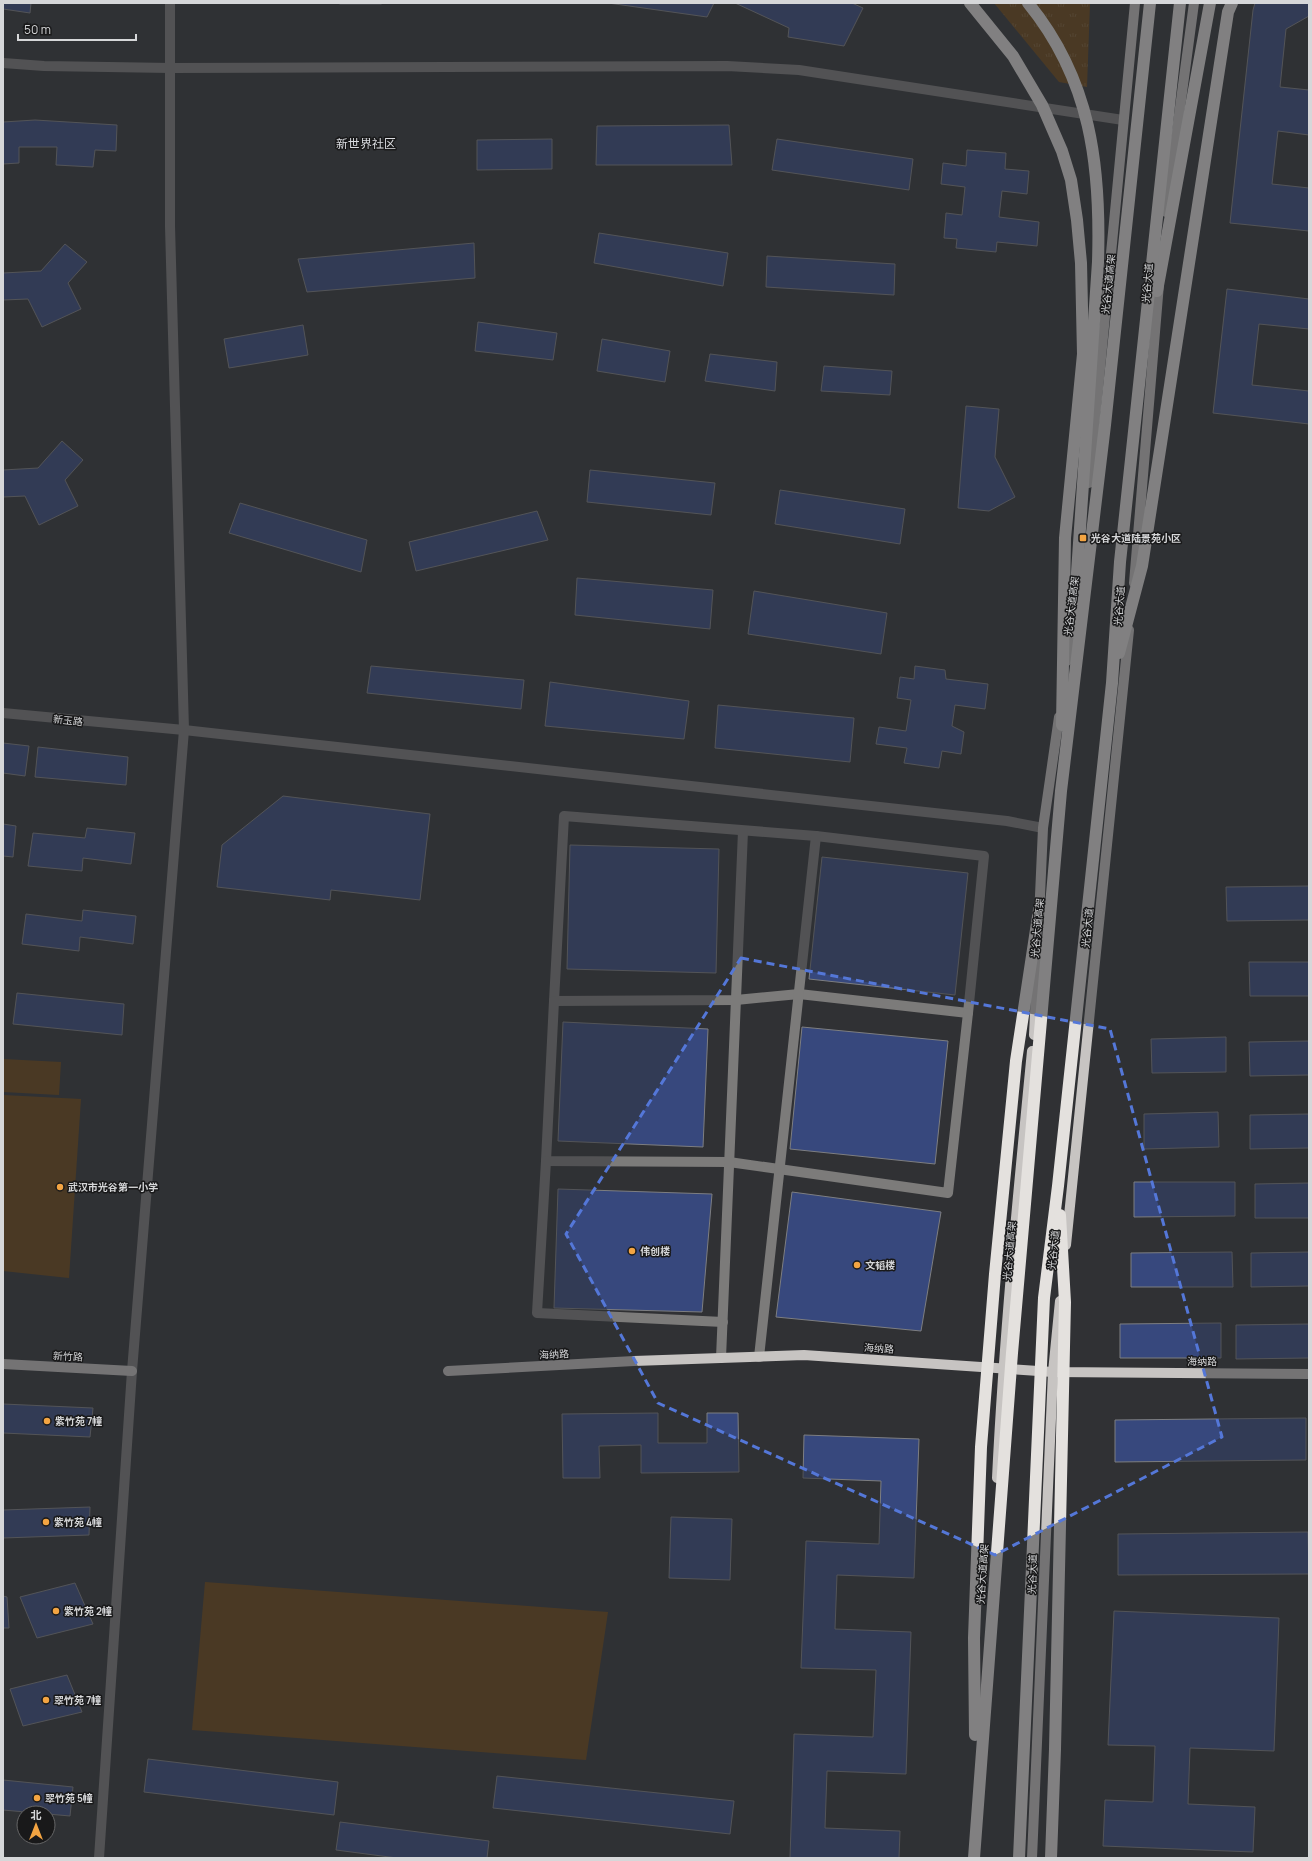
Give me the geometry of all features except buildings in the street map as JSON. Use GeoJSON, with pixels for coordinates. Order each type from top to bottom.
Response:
{"type":"FeatureCollection","features":[{"type":"Feature","properties":{"kind":"highway"},"geometry":{"type":"LineString","coordinates":[[970,3],[1013,56],[1042,105],[1062,151],[1071,180],[1077,220],[1081,263],[1083,354],[1065,538],[1062,791]]}},
{"type":"Feature","properties":{"kind":"highway"},"geometry":{"type":"LineString","coordinates":[[1028,3],[1053,37],[1066,61],[1082,101],[1090,135],[1097,185],[1099,215],[1093,351],[1062,791]]}},
{"type":"Feature","properties":{"kind":"highway","name":"光谷大道高架"},"geometry":{"type":"LineString","coordinates":[[974,1858],[975,1826],[1012,1353],[1062,791],[1106,417],[1150,3]]}},
{"type":"Feature","properties":{"kind":"highway"},"geometry":{"type":"LineString","coordinates":[[1019,1858],[1044,1298],[1058,1186],[1112,683],[1120,562],[1180,3]]}},
{"type":"Feature","properties":{"kind":"highway"},"geometry":{"type":"LineString","coordinates":[[1140,378],[1210,3]]}},
{"type":"Feature","properties":{"kind":"highway"},"geometry":{"type":"LineString","coordinates":[[1112,683],[1142,566],[1228,12],[1232,3]]}},
{"type":"Feature","properties":{"kind":"highway"},"geometry":{"type":"LineString","coordinates":[[975,1826],[974,1638],[981,1447],[995,1274],[1016,1060],[1040,910]]}},
{"type":"Feature","properties":{"kind":"highway"},"geometry":{"type":"LineString","coordinates":[[1051,1858],[1055,1748],[1065,1302],[1058,1186]]}},
{"type":"Feature","properties":{"kind":"main road"},"geometry":{"type":"LineString","coordinates":[[980,1858],[1002,1369],[1034,1034],[1043,828],[1073,625],[1083,538],[1135,3]]}},
{"type":"Feature","properties":{"kind":"main road","name":"光谷大道"},"geometry":{"type":"LineString","coordinates":[[1032,1858],[1053,1372],[1125,675],[1164,230],[1194,3]]}},
{"type":"Feature","properties":{"kind":"main road","name":"海纳路"},"geometry":{"type":"LineString","coordinates":[[448,1371],[804,1355],[1053,1372],[1309,1374]]}},
{"type":"Feature","properties":{"kind":"main road","name":"新竹路"},"geometry":{"type":"LineString","coordinates":[[3,1364],[132,1371]]}},
{"type":"Feature","properties":{"kind":"street"},"geometry":{"type":"LineString","coordinates":[[99,1858],[132,1371],[184,730],[170,226],[170,3]]}},
{"type":"Feature","properties":{"kind":"street"},"geometry":{"type":"LineString","coordinates":[[3,63],[44,66],[171,68],[727,66],[799,70],[1123,120]]}},
{"type":"Feature","properties":{"kind":"street","name":"新玉路"},"geometry":{"type":"LineString","coordinates":[[3,713],[184,730],[1008,821],[1043,828]]}},
{"type":"Feature","properties":{"kind":"street"},"geometry":{"type":"LineString","coordinates":[[546,1161],[729,1162],[780,1168],[948,1193],[984,856],[816,836],[564,816],[537,1313],[723,1322]]}},
{"type":"Feature","properties":{"kind":"street"},"geometry":{"type":"LineString","coordinates":[[721,1358],[743,831]]}},
{"type":"Feature","properties":{"kind":"street"},"geometry":{"type":"LineString","coordinates":[[759,1357],[816,836]]}},
{"type":"Feature","properties":{"kind":"street"},"geometry":{"type":"LineString","coordinates":[[554,1001],[736,1000],[798,994],[968,1013]]}},
{"type":"Feature","properties":{"kind":"highlighted area"},"geometry":{"type":"Polygon","coordinates":[[[741,958],[1110,1029],[1222,1437],[995,1555],[658,1403],[566,1234],[741,958]]]}},
{"type":"Feature","properties":{"kind":"green space"},"geometry":{"type":"Polygon","coordinates":[[[994,3],[1090,3],[1087,87],[1059,82],[994,3]]]}},
{"type":"Feature","properties":{"kind":"green space"},"geometry":{"type":"Polygon","coordinates":[[[3,1059],[61,1062],[59,1095],[3,1092],[3,1059]]]}},
{"type":"Feature","properties":{"kind":"green space"},"geometry":{"type":"Polygon","coordinates":[[[3,1095],[81,1099],[69,1278],[3,1271],[3,1095]]]}},
{"type":"Feature","properties":{"kind":"green space"},"geometry":{"type":"Polygon","coordinates":[[[205,1582],[608,1612],[586,1760],[192,1730],[205,1582]]]}},
{"type":"Feature","properties":{"kind":"place","name":"光谷大道陆景苑小区"},"geometry":{"type":"Point","coordinates":[1083,538]}},
{"type":"Feature","properties":{"kind":"place","name":"武汉市光谷第一小学"},"geometry":{"type":"Point","coordinates":[60,1187]}},
{"type":"Feature","properties":{"kind":"place","name":"伟创楼"},"geometry":{"type":"Point","coordinates":[632,1251]}},
{"type":"Feature","properties":{"kind":"place","name":"文韬楼"},"geometry":{"type":"Point","coordinates":[857,1265]}},
{"type":"Feature","properties":{"kind":"place","name":"紫竹苑 7幢"},"geometry":{"type":"Point","coordinates":[47,1421]}},
{"type":"Feature","properties":{"kind":"place","name":"紫竹苑 4幢"},"geometry":{"type":"Point","coordinates":[46,1522]}},
{"type":"Feature","properties":{"kind":"place","name":"紫竹苑 2幢"},"geometry":{"type":"Point","coordinates":[56,1611]}},
{"type":"Feature","properties":{"kind":"place","name":"翠竹苑 7幢"},"geometry":{"type":"Point","coordinates":[46,1700]}},
{"type":"Feature","properties":{"kind":"place","name":"翠竹苑 5幢"},"geometry":{"type":"Point","coordinates":[37,1798]}},
{"type":"Feature","properties":{"kind":"district","name":"新世界社区"},"geometry":{"type":"Point","coordinates":[366,144]}}]}
